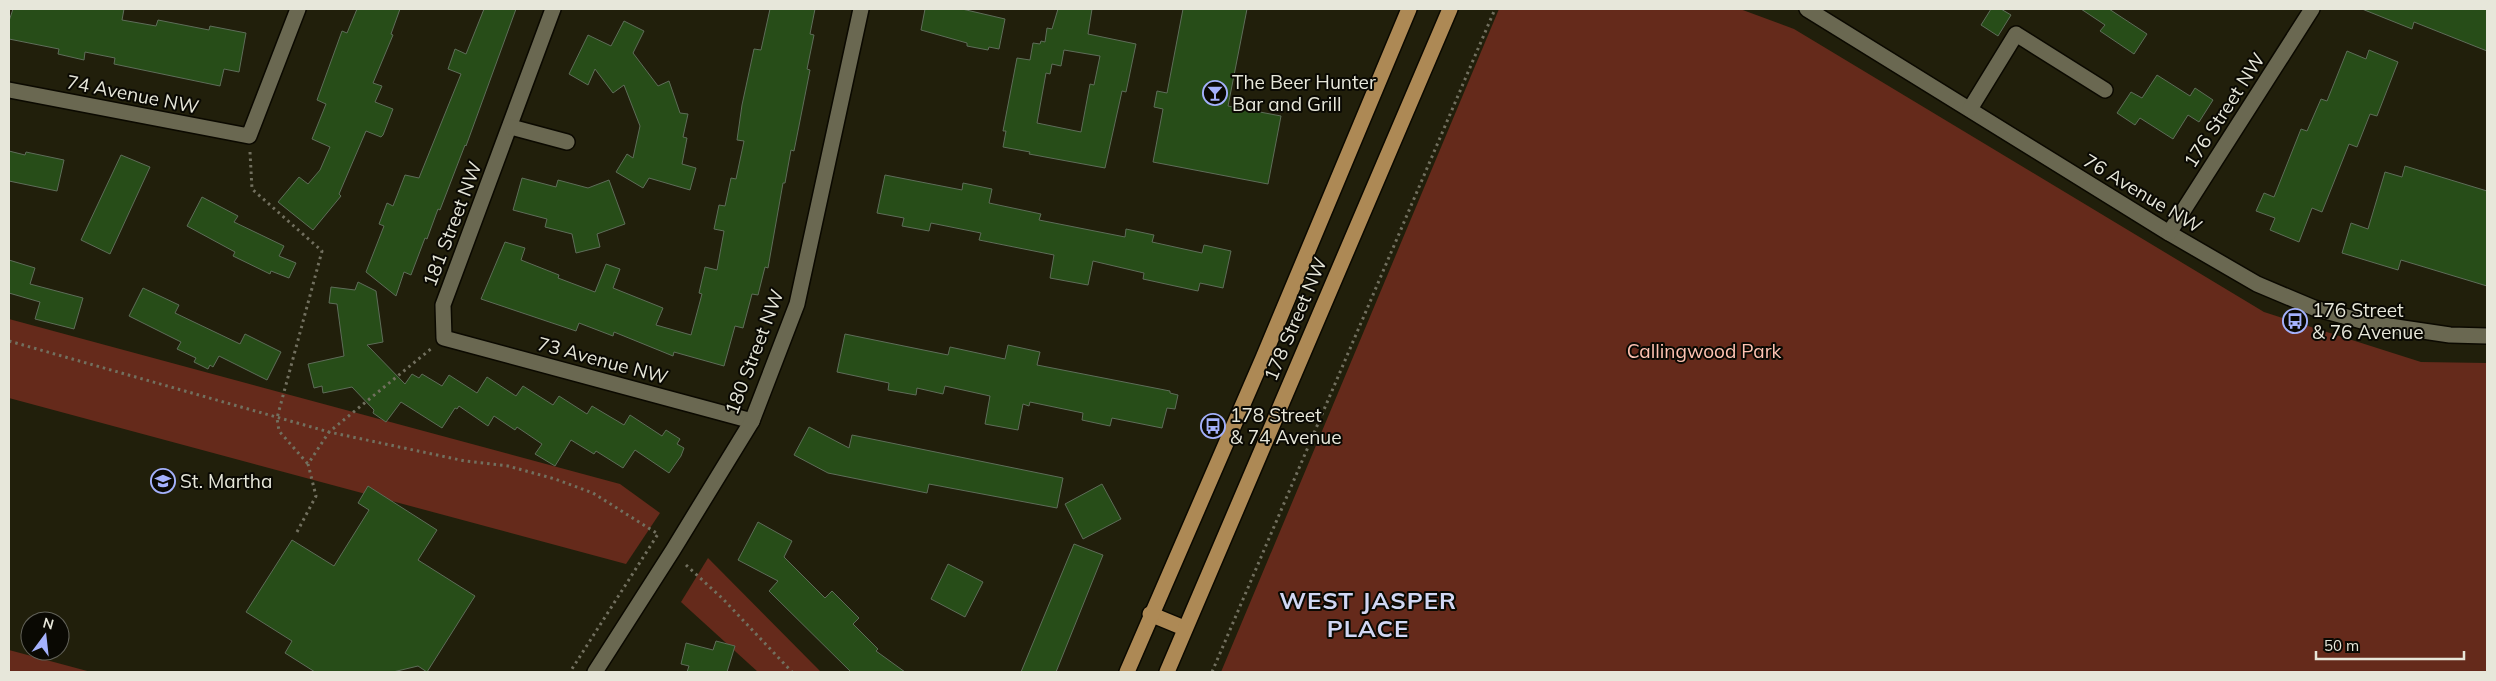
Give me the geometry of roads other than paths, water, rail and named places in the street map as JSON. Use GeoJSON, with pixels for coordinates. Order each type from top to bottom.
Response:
{"type":"FeatureCollection","features":[{"type":"Feature","properties":{"kind":"main road","name":"178 Street NW"},"geometry":{"type":"LineString","coordinates":[[1127,672],[1150,614],[1262,358],[1409,9]]}},
{"type":"Feature","properties":{"kind":"main road","name":"178 Street NW"},"geometry":{"type":"LineString","coordinates":[[1167,672],[1184,628],[1450,9]]}},
{"type":"Feature","properties":{"kind":"main road"},"geometry":{"type":"LineString","coordinates":[[1150,614],[1184,628]]}},
{"type":"Feature","properties":{"kind":"street","name":"74 Avenue NW"},"geometry":{"type":"LineString","coordinates":[[9,90],[249,136],[298,9]]}},
{"type":"Feature","properties":{"kind":"street","name":"181 Street NW"},"geometry":{"type":"LineString","coordinates":[[444,338],[443,305],[511,127],[553,9]]}},
{"type":"Feature","properties":{"kind":"street","name":"180 Street NW"},"geometry":{"type":"LineString","coordinates":[[595,672],[678,542],[752,420],[796,304],[861,9]]}},
{"type":"Feature","properties":{"kind":"street","name":"76 Avenue NW"},"geometry":{"type":"LineString","coordinates":[[1809,9],[2169,233],[2257,284],[2314,308],[2369,323],[2411,330],[2487,336]]}},
{"type":"Feature","properties":{"kind":"street","name":"176 Street NW"},"geometry":{"type":"LineString","coordinates":[[2169,233],[2312,9]]}},
{"type":"Feature","properties":{"kind":"street"},"geometry":{"type":"LineString","coordinates":[[1970,109],[2016,34],[2105,90]]}},
{"type":"Feature","properties":{"kind":"street"},"geometry":{"type":"LineString","coordinates":[[511,127],[568,142]]}},
{"type":"Feature","properties":{"kind":"street","name":"73 Avenue NW"},"geometry":{"type":"LineString","coordinates":[[444,338],[752,420]]}},
{"type":"Feature","properties":{"kind":"place","name":"The Beer Hunter Bar and Grill"},"geometry":{"type":"Point","coordinates":[1215,93]}},
{"type":"Feature","properties":{"kind":"place","name":"176 Street & 76 Avenue"},"geometry":{"type":"Point","coordinates":[2295,321]}},
{"type":"Feature","properties":{"kind":"place","name":"178 Street & 74 Avenue"},"geometry":{"type":"Point","coordinates":[1213,426]}},
{"type":"Feature","properties":{"kind":"place","name":"St. Martha"},"geometry":{"type":"Point","coordinates":[163,481]}},
{"type":"Feature","properties":{"kind":"district","name":"WEST JASPER PLACE"},"geometry":{"type":"Point","coordinates":[1368,614]}},
{"type":"Feature","properties":{"kind":"park label","name":"Callingwood Park"},"geometry":{"type":"Point","coordinates":[1704,351]}}]}
